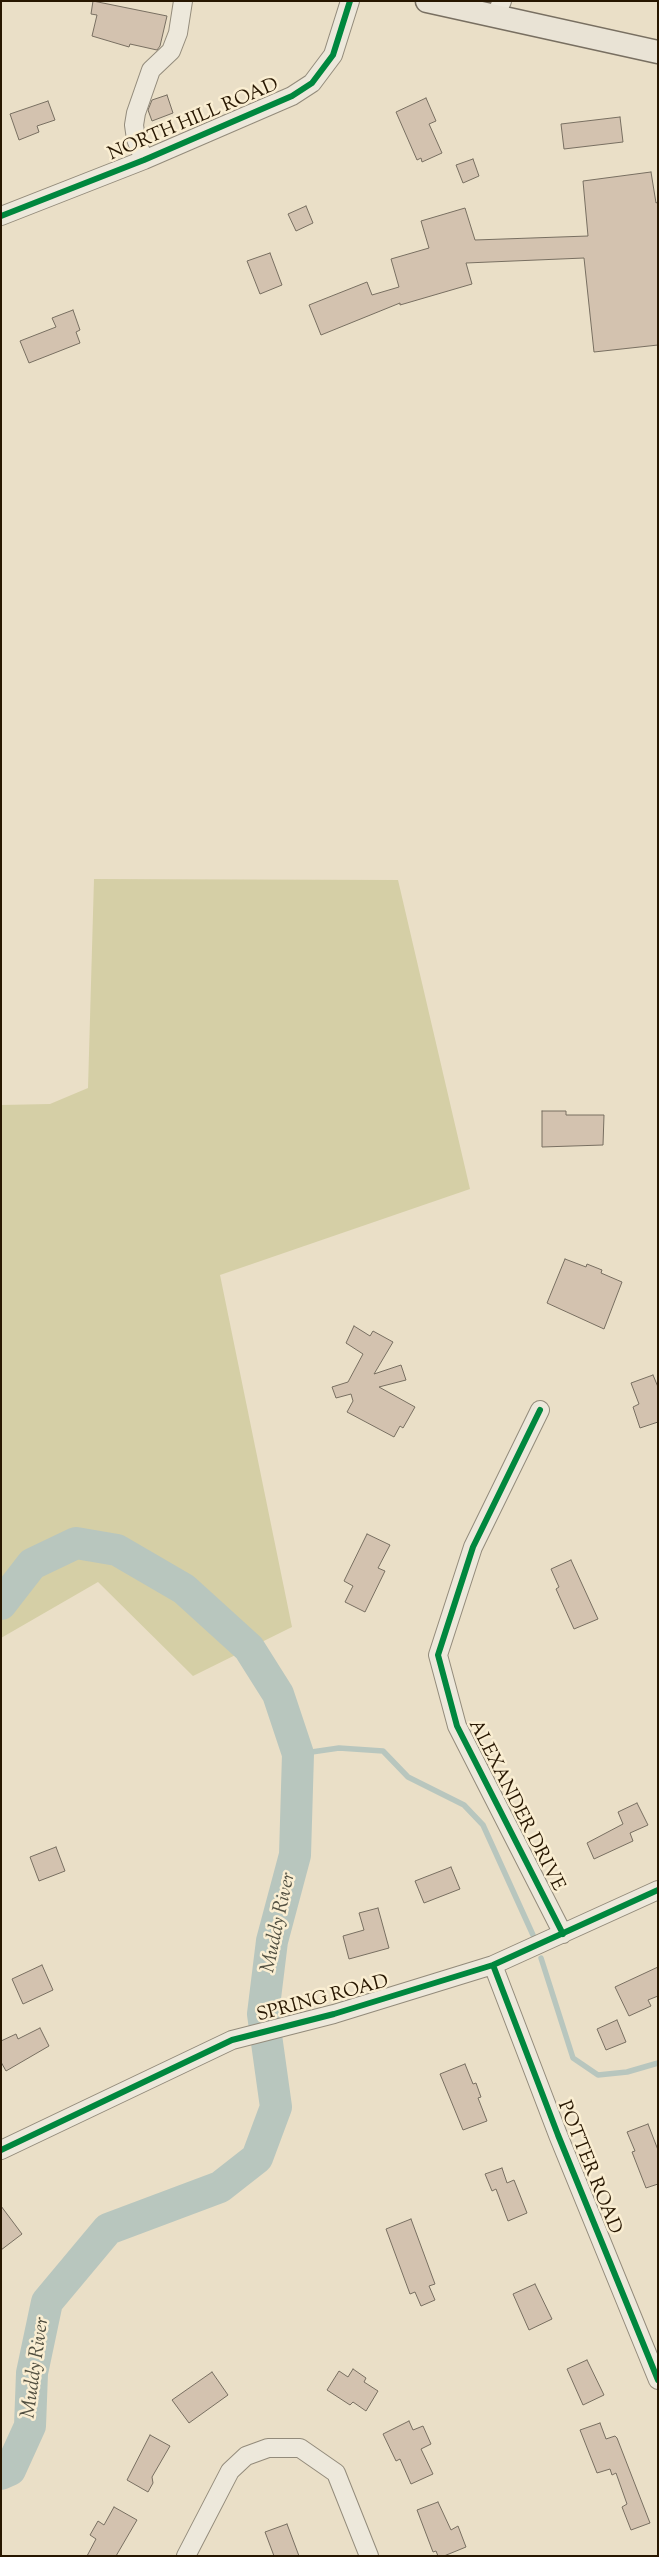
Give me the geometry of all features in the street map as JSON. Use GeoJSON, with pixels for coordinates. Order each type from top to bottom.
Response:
{"type":"FeatureCollection","features":[{"type":"Feature","properties":{"kind":"main road"},"geometry":{"type":"LineString","coordinates":[[427,1],[499,9],[658,52]]}},
{"type":"Feature","properties":{"kind":"street"},"geometry":{"type":"LineString","coordinates":[[144,160],[134,126],[136,112],[151,70],[171,51],[178,33],[183,1]]}},
{"type":"Feature","properties":{"kind":"street","name":"NORTH HILL ROAD"},"geometry":{"type":"LineString","coordinates":[[1,216],[144,160],[284,100],[312,83],[333,55],[350,1]]}},
{"type":"Feature","properties":{"kind":"street","name":"ALEXANDER DRIVE"},"geometry":{"type":"LineString","coordinates":[[540,1410],[473,1547],[438,1654],[457,1726],[563,1934]]}},
{"type":"Feature","properties":{"kind":"street","name":"SPRING ROAD"},"geometry":{"type":"LineString","coordinates":[[1,2150],[232,2040],[426,1987],[493,1965],[658,1890]]}},
{"type":"Feature","properties":{"kind":"street","name":"POTTER ROAD"},"geometry":{"type":"LineString","coordinates":[[493,1965],[558,2136],[658,2380]]}},
{"type":"Feature","properties":{"kind":"street"},"geometry":{"type":"LineString","coordinates":[[186,2556],[230,2471],[246,2456],[268,2448],[300,2448],[336,2473],[369,2556]]}},
{"type":"Feature","properties":{"kind":"shaded area"},"geometry":{"type":"Polygon","coordinates":[[[94,879],[398,880],[470,1189],[220,1275],[292,1627],[193,1676],[98,1582],[1,1638],[1,1105],[50,1104],[88,1088],[94,879]]]}},
{"type":"Feature","properties":{"kind":"building"},"geometry":{"type":"Polygon","coordinates":[[[93,1],[167,16],[160,46],[157,50],[130,44],[129,47],[92,36],[97,15],[91,14],[93,1]]]}},
{"type":"Feature","properties":{"kind":"building"},"geometry":{"type":"Polygon","coordinates":[[[167,95],[173,113],[152,121],[148,110],[152,100],[167,95]]]}},
{"type":"Feature","properties":{"kind":"building"},"geometry":{"type":"Polygon","coordinates":[[[426,98],[436,121],[429,124],[442,153],[422,162],[421,158],[417,160],[396,112],[426,98]]]}},
{"type":"Feature","properties":{"kind":"building"},"geometry":{"type":"Polygon","coordinates":[[[48,101],[55,120],[37,126],[39,132],[19,140],[10,114],[48,101]]]}},
{"type":"Feature","properties":{"kind":"building"},"geometry":{"type":"Polygon","coordinates":[[[620,117],[623,142],[564,149],[561,124],[620,117]]]}},
{"type":"Feature","properties":{"kind":"building"},"geometry":{"type":"Polygon","coordinates":[[[473,159],[479,176],[463,183],[456,165],[473,159]]]}},
{"type":"Feature","properties":{"kind":"building"},"geometry":{"type":"Polygon","coordinates":[[[651,172],[656,203],[658,202],[658,345],[594,352],[584,258],[466,263],[472,284],[400,305],[400,303],[321,335],[309,305],[367,282],[372,295],[399,287],[391,259],[429,248],[421,221],[465,208],[475,240],[588,236],[583,181],[651,172]]]}},
{"type":"Feature","properties":{"kind":"building"},"geometry":{"type":"Polygon","coordinates":[[[306,206],[313,223],[296,231],[288,214],[306,206]]]}},
{"type":"Feature","properties":{"kind":"building"},"geometry":{"type":"Polygon","coordinates":[[[270,253],[282,285],[260,294],[247,261],[270,253]]]}},
{"type":"Feature","properties":{"kind":"building"},"geometry":{"type":"Polygon","coordinates":[[[73,310],[80,330],[76,332],[80,343],[29,363],[20,341],[56,327],[52,318],[73,310]]]}},
{"type":"Feature","properties":{"kind":"building"},"geometry":{"type":"Polygon","coordinates":[[[542,1111],[566,1111],[566,1115],[604,1115],[603,1145],[542,1147],[542,1111]]]}},
{"type":"Feature","properties":{"kind":"building"},"geometry":{"type":"Polygon","coordinates":[[[565,1259],[586,1267],[587,1264],[602,1270],[601,1273],[622,1282],[604,1329],[547,1303],[565,1259]]]}},
{"type":"Feature","properties":{"kind":"building"},"geometry":{"type":"Polygon","coordinates":[[[354,1326],[370,1336],[373,1331],[393,1342],[374,1374],[401,1365],[406,1380],[379,1387],[415,1407],[403,1428],[400,1426],[394,1437],[347,1412],[353,1401],[351,1394],[336,1398],[332,1387],[348,1382],[363,1354],[346,1343],[354,1326]]]}},
{"type":"Feature","properties":{"kind":"building"},"geometry":{"type":"Polygon","coordinates":[[[653,1375],[658,1387],[658,1422],[640,1428],[633,1407],[639,1404],[631,1383],[653,1375]]]}},
{"type":"Feature","properties":{"kind":"building"},"geometry":{"type":"Polygon","coordinates":[[[367,1534],[390,1545],[378,1568],[385,1571],[365,1612],[345,1602],[353,1586],[344,1581],[367,1534]]]}},
{"type":"Feature","properties":{"kind":"building"},"geometry":{"type":"Polygon","coordinates":[[[571,1560],[598,1619],[574,1629],[556,1589],[559,1587],[551,1569],[571,1560]]]}},
{"type":"Feature","properties":{"kind":"building"},"geometry":{"type":"Polygon","coordinates":[[[637,1803],[648,1825],[630,1833],[633,1841],[594,1859],[587,1843],[623,1824],[618,1812],[637,1803]]]}},
{"type":"Feature","properties":{"kind":"building"},"geometry":{"type":"Polygon","coordinates":[[[56,1847],[65,1871],[39,1881],[30,1857],[56,1847]]]}},
{"type":"Feature","properties":{"kind":"building"},"geometry":{"type":"Polygon","coordinates":[[[451,1867],[460,1889],[424,1903],[415,1881],[451,1867]]]}},
{"type":"Feature","properties":{"kind":"building"},"geometry":{"type":"Polygon","coordinates":[[[378,1908],[389,1948],[349,1959],[343,1936],[364,1930],[359,1913],[378,1908]]]}},
{"type":"Feature","properties":{"kind":"building"},"geometry":{"type":"Polygon","coordinates":[[[42,1965],[53,1990],[23,2004],[12,1979],[42,1965]]]}},
{"type":"Feature","properties":{"kind":"building"},"geometry":{"type":"Polygon","coordinates":[[[658,1967],[658,1996],[648,2000],[651,2006],[629,2016],[615,1987],[658,1967]]]}},
{"type":"Feature","properties":{"kind":"building"},"geometry":{"type":"Polygon","coordinates":[[[617,2020],[626,2042],[606,2050],[597,2029],[617,2020]]]}},
{"type":"Feature","properties":{"kind":"building"},"geometry":{"type":"Polygon","coordinates":[[[40,2028],[49,2046],[6,2071],[1,2062],[1,2041],[16,2034],[18,2039],[40,2028]]]}},
{"type":"Feature","properties":{"kind":"building"},"geometry":{"type":"Polygon","coordinates":[[[465,2064],[473,2084],[476,2083],[481,2097],[478,2098],[487,2121],[463,2130],[440,2074],[465,2064]]]}},
{"type":"Feature","properties":{"kind":"building"},"geometry":{"type":"Polygon","coordinates":[[[648,2124],[658,2150],[658,2184],[646,2188],[632,2152],[635,2151],[627,2132],[648,2124]]]}},
{"type":"Feature","properties":{"kind":"building"},"geometry":{"type":"Polygon","coordinates":[[[502,2168],[507,2183],[514,2180],[527,2213],[508,2221],[496,2189],[492,2191],[485,2174],[502,2168]]]}},
{"type":"Feature","properties":{"kind":"building"},"geometry":{"type":"Polygon","coordinates":[[[1,2206],[22,2234],[1,2250],[1,2206]]]}},
{"type":"Feature","properties":{"kind":"building"},"geometry":{"type":"Polygon","coordinates":[[[411,2219],[435,2284],[429,2286],[435,2300],[421,2306],[415,2292],[410,2294],[386,2229],[411,2219]]]}},
{"type":"Feature","properties":{"kind":"building"},"geometry":{"type":"Polygon","coordinates":[[[535,2284],[552,2319],[529,2330],[513,2294],[535,2284]]]}},
{"type":"Feature","properties":{"kind":"building"},"geometry":{"type":"Polygon","coordinates":[[[587,2360],[604,2395],[583,2405],[567,2369],[587,2360]]]}},
{"type":"Feature","properties":{"kind":"building"},"geometry":{"type":"Polygon","coordinates":[[[353,2369],[366,2378],[364,2382],[378,2391],[366,2411],[353,2402],[350,2405],[327,2390],[339,2371],[348,2377],[353,2369]]]}},
{"type":"Feature","properties":{"kind":"building"},"geometry":{"type":"Polygon","coordinates":[[[212,2372],[228,2395],[189,2423],[172,2400],[212,2372]]]}},
{"type":"Feature","properties":{"kind":"building"},"geometry":{"type":"Polygon","coordinates":[[[409,2421],[413,2430],[423,2426],[431,2444],[421,2449],[433,2474],[411,2484],[400,2459],[396,2461],[383,2434],[409,2421]]]}},
{"type":"Feature","properties":{"kind":"building"},"geometry":{"type":"Polygon","coordinates":[[[600,2423],[606,2439],[615,2436],[617,2438],[650,2523],[631,2530],[622,2507],[627,2504],[616,2473],[612,2475],[610,2469],[597,2473],[580,2430],[600,2423]]]}},
{"type":"Feature","properties":{"kind":"building"},"geometry":{"type":"Polygon","coordinates":[[[150,2435],[170,2446],[152,2477],[153,2483],[148,2492],[127,2480],[150,2435]]]}},
{"type":"Feature","properties":{"kind":"building"},"geometry":{"type":"Polygon","coordinates":[[[438,2502],[451,2530],[458,2526],[466,2547],[444,2556],[438,2556],[436,2551],[433,2552],[417,2510],[438,2502]]]}},
{"type":"Feature","properties":{"kind":"building"},"geometry":{"type":"Polygon","coordinates":[[[114,2507],[137,2520],[116,2556],[87,2556],[96,2539],[90,2535],[98,2521],[104,2525],[114,2507]]]}},
{"type":"Feature","properties":{"kind":"building"},"geometry":{"type":"Polygon","coordinates":[[[287,2524],[299,2556],[274,2556],[265,2532],[287,2524]]]}},
{"type":"Feature","properties":{"kind":"waterway","name":"Muddy River"},"geometry":{"type":"LineString","coordinates":[[1,1604],[32,1564],[76,1543],[117,1550],[184,1589],[249,1648],[278,1694],[298,1754],[295,1855],[272,1941],[263,2014],[276,2107],[257,2158],[220,2187],[108,2229],[47,2302],[32,2373],[30,2426],[10,2470],[1,2474]]}},
{"type":"Feature","properties":{"kind":"waterway"},"geometry":{"type":"LineString","coordinates":[[298,1754],[339,1748],[383,1751],[408,1777],[464,1805],[483,1825],[533,1935]]}},
{"type":"Feature","properties":{"kind":"waterway"},"geometry":{"type":"LineString","coordinates":[[541,1958],[573,2058],[598,2075],[627,2072],[658,2063]]}},
{"type":"Feature","properties":{"kind":"cycle path"},"geometry":{"type":"LineString","coordinates":[[1,216],[144,160],[292,96],[312,83],[333,55],[350,1]]}},
{"type":"Feature","properties":{"kind":"cycle path"},"geometry":{"type":"LineString","coordinates":[[540,1410],[473,1547],[438,1655],[457,1726],[563,1934]]}},
{"type":"Feature","properties":{"kind":"cycle path"},"geometry":{"type":"LineString","coordinates":[[1,2150],[232,2040],[334,2014],[493,1965],[658,1890]]}},
{"type":"Feature","properties":{"kind":"cycle path"},"geometry":{"type":"LineString","coordinates":[[493,1965],[558,2135],[658,2380]]}}]}
